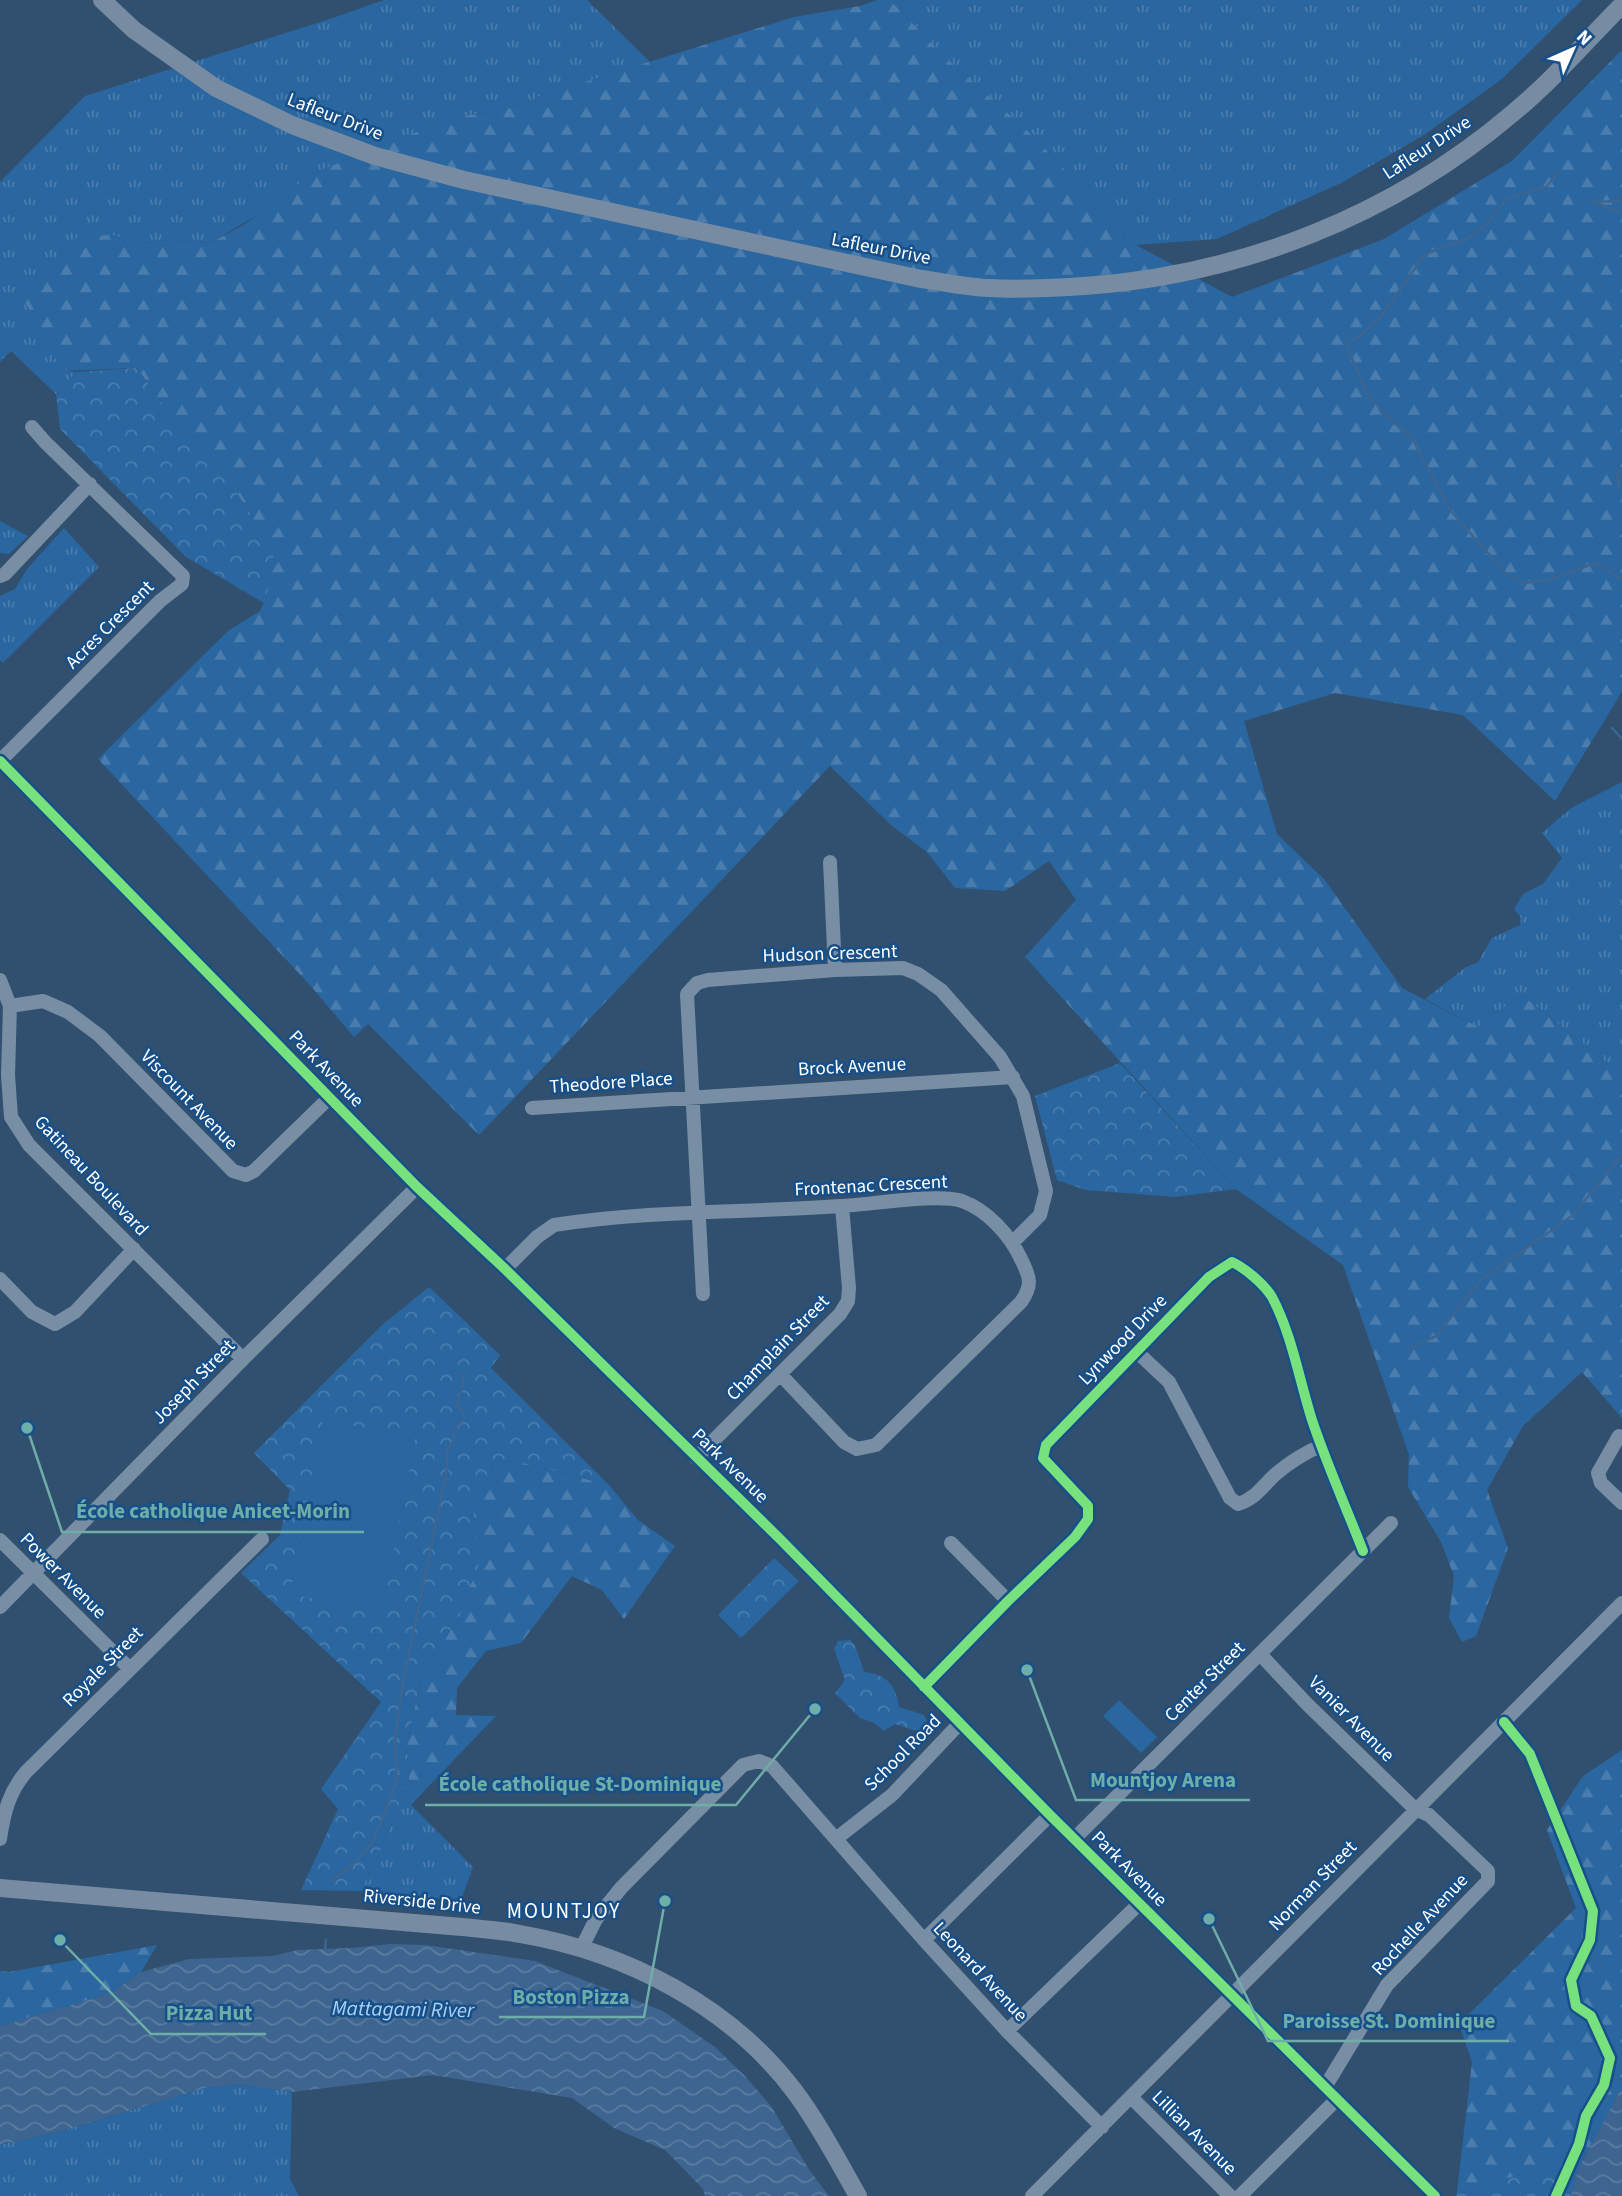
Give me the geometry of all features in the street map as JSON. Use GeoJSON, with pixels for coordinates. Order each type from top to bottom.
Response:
{"type":"FeatureCollection","features":[{"type":"Feature","properties":{"kind":"main road","name":"Lafleur Drive"},"geometry":{"type":"LineString","coordinates":[[102,0],[134,30],[216,88],[292,125],[375,156],[464,180],[921,279],[989,288],[1051,289],[1125,283],[1195,272],[1262,254],[1324,230],[1377,204],[1437,170],[1514,113],[1622,5]]}},
{"type":"Feature","properties":{"kind":"main road","name":"Riverside Drive"},"geometry":{"type":"LineString","coordinates":[[0,1888],[462,1927],[520,1934],[581,1949],[660,1980],[696,2002],[755,2047],[795,2092],[858,2196]]}},
{"type":"Feature","properties":{"kind":"street","name":"Acres Crescent"},"geometry":{"type":"LineString","coordinates":[[0,761],[160,600],[182,584],[184,576],[32,427]]}},
{"type":"Feature","properties":{"kind":"street"},"geometry":{"type":"LineString","coordinates":[[0,576],[5,574],[89,484]]}},
{"type":"Feature","properties":{"kind":"street","name":"Park Avenue"},"geometry":{"type":"LineString","coordinates":[[0,761],[417,1187],[505,1269],[781,1540],[1050,1815],[1435,2196]]}},
{"type":"Feature","properties":{"kind":"street"},"geometry":{"type":"LineString","coordinates":[[830,862],[835,970]]}},
{"type":"Feature","properties":{"kind":"street","name":"Hudson Crescent"},"geometry":{"type":"LineString","coordinates":[[703,1294],[687,994],[697,983],[708,980],[835,970],[903,968],[918,974],[941,990],[985,1037],[1023,1096],[1046,1191],[1040,1215],[1013,1242]]}},
{"type":"Feature","properties":{"kind":"street","name":"Gatineau Boulevard"},"geometry":{"type":"LineString","coordinates":[[0,980],[10,1006],[4,1075],[11,1117],[29,1144],[243,1359]]}},
{"type":"Feature","properties":{"kind":"street","name":"Viscount Avenue"},"geometry":{"type":"LineString","coordinates":[[10,1006],[43,1001],[68,1012],[100,1036],[233,1171],[246,1175],[254,1171],[329,1098]]}},
{"type":"Feature","properties":{"kind":"street","name":"Brock Avenue"},"geometry":{"type":"LineString","coordinates":[[694,1096],[1013,1077]]}},
{"type":"Feature","properties":{"kind":"street","name":"Theodore Place"},"geometry":{"type":"LineString","coordinates":[[532,1108],[694,1096]]}},
{"type":"Feature","properties":{"kind":"street","name":"Joseph Street"},"geometry":{"type":"LineString","coordinates":[[0,1606],[417,1187]]}},
{"type":"Feature","properties":{"kind":"street","name":"Frontenac Crescent"},"geometry":{"type":"LineString","coordinates":[[505,1269],[537,1237],[554,1225],[699,1213],[941,1199],[959,1200],[977,1208],[1013,1242],[1028,1274],[1029,1290],[1021,1302],[876,1445],[857,1449],[844,1442],[780,1374]]}},
{"type":"Feature","properties":{"kind":"street","name":"Champlain Street"},"geometry":{"type":"LineString","coordinates":[[696,1458],[840,1314],[848,1301],[842,1206]]}},
{"type":"Feature","properties":{"kind":"street"},"geometry":{"type":"LineString","coordinates":[[0,1279],[32,1312],[55,1324],[75,1312],[134,1249]]}},
{"type":"Feature","properties":{"kind":"street","name":"Lynwood Drive"},"geometry":{"type":"LineString","coordinates":[[924,1687],[1075,1537],[1088,1519],[1088,1506],[1043,1458],[1046,1445],[1209,1277],[1231,1262],[1240,1266],[1269,1293],[1284,1322],[1320,1446],[1363,1551]]}},
{"type":"Feature","properties":{"kind":"street"},"geometry":{"type":"LineString","coordinates":[[1137,1352],[1168,1382],[1230,1498],[1238,1504],[1251,1500],[1296,1458],[1320,1446]]}},
{"type":"Feature","properties":{"kind":"street"},"geometry":{"type":"LineString","coordinates":[[1619,1436],[1598,1473],[1601,1483],[1622,1503]]}},
{"type":"Feature","properties":{"kind":"street","name":"Center Street"},"geometry":{"type":"LineString","coordinates":[[1074,1839],[1391,1522]]}},
{"type":"Feature","properties":{"kind":"street","name":"Royale Street"},"geometry":{"type":"LineString","coordinates":[[0,1839],[5,1809],[13,1787],[129,1668],[262,1539]]}},
{"type":"Feature","properties":{"kind":"street","name":"Power Avenue"},"geometry":{"type":"LineString","coordinates":[[0,1540],[129,1668]]}},
{"type":"Feature","properties":{"kind":"street"},"geometry":{"type":"LineString","coordinates":[[951,1543],[1008,1601]]}},
{"type":"Feature","properties":{"kind":"street","name":"Norman Street"},"geometry":{"type":"LineString","coordinates":[[1032,2196],[1622,1603]]}},
{"type":"Feature","properties":{"kind":"street","name":"Vanier Avenue"},"geometry":{"type":"LineString","coordinates":[[1260,1654],[1415,1810]]}},
{"type":"Feature","properties":{"kind":"street","name":"School Road"},"geometry":{"type":"LineString","coordinates":[[837,1838],[892,1795],[960,1723]]}},
{"type":"Feature","properties":{"kind":"street"},"geometry":{"type":"LineString","coordinates":[[581,1949],[596,1919],[621,1888],[743,1765],[759,1760],[772,1766],[837,1838]]}},
{"type":"Feature","properties":{"kind":"street","name":"Rochelle Avenue"},"geometry":{"type":"LineString","coordinates":[[1325,2087],[1387,1985],[1488,1881],[1488,1871],[1429,1815],[1415,1810]]}},
{"type":"Feature","properties":{"kind":"street"},"geometry":{"type":"LineString","coordinates":[[924,1940],[1050,1815]]}},
{"type":"Feature","properties":{"kind":"street","name":"Leonard Avenue"},"geometry":{"type":"LineString","coordinates":[[837,1838],[924,1940],[1007,2031],[1102,2127]]}},
{"type":"Feature","properties":{"kind":"street","name":"Park Avenue"},"geometry":{"type":"LineString","coordinates":[[1007,2031],[1139,1904]]}},
{"type":"Feature","properties":{"kind":"street","name":"Lillian Avenue"},"geometry":{"type":"LineString","coordinates":[[1131,2097],[1230,2196]]}},
{"type":"Feature","properties":{"kind":"street"},"geometry":{"type":"LineString","coordinates":[[1240,2196],[1337,2099]]}},
{"type":"Feature","properties":{"kind":"green space"},"geometry":{"type":"Polygon","coordinates":[[[384,0],[587,0],[650,62],[507,109],[452,118],[313,173],[259,214],[210,243],[171,240],[146,243],[111,235],[62,370],[76,372],[56,394],[11,351],[0,362],[0,182],[85,96],[384,0]]]}},
{"type":"Feature","properties":{"kind":"green space"},"geometry":{"type":"Polygon","coordinates":[[[877,0],[890,0],[946,58],[1033,136],[1136,245],[1232,297],[1384,239],[1512,161],[1622,50],[1622,691],[1617,700],[1555,801],[1463,715],[1335,693],[1244,721],[1277,834],[1324,879],[1402,988],[1478,1027],[1521,994],[1622,1075],[1622,1418],[1582,1372],[1523,1426],[1487,1490],[1508,1548],[1476,1636],[1462,1642],[1449,1618],[1454,1576],[1441,1542],[1408,1487],[1409,1455],[1343,1265],[1236,1189],[1025,957],[1076,900],[1049,861],[1005,891],[955,888],[927,852],[891,825],[830,766],[479,1135],[368,1024],[354,1037],[309,984],[98,759],[228,631],[260,611],[267,596],[171,416],[137,368],[62,371],[21,294],[77,237],[111,235],[146,243],[171,240],[210,243],[245,224],[313,173],[452,118],[507,109],[546,94],[794,17],[860,6],[877,0]]]}},
{"type":"Feature","properties":{"kind":"green space"},"geometry":{"type":"Polygon","coordinates":[[[890,0],[1582,0],[1502,79],[1424,135],[1341,183],[1217,239],[1136,245],[1033,136],[946,58],[890,0]]]}},
{"type":"Feature","properties":{"kind":"green space"},"geometry":{"type":"Polygon","coordinates":[[[137,368],[171,416],[238,494],[274,552],[264,603],[186,557],[60,429],[56,394],[76,372],[137,368]]]}},
{"type":"Feature","properties":{"kind":"green space"},"geometry":{"type":"Polygon","coordinates":[[[0,521],[28,536],[9,554],[0,553],[0,521]]]}},
{"type":"Feature","properties":{"kind":"green space"},"geometry":{"type":"Polygon","coordinates":[[[64,528],[99,567],[3,663],[0,660],[0,596],[15,589],[27,569],[64,528]]]}},
{"type":"Feature","properties":{"kind":"green space"},"geometry":{"type":"Polygon","coordinates":[[[1622,782],[1622,1075],[1521,994],[1478,1027],[1425,999],[1466,967],[1478,962],[1492,938],[1520,925],[1521,918],[1514,909],[1523,894],[1543,884],[1562,858],[1542,833],[1571,808],[1622,782]]]}},
{"type":"Feature","properties":{"kind":"green space"},"geometry":{"type":"Polygon","coordinates":[[[1120,1063],[1236,1189],[1175,1197],[1086,1190],[1057,1180],[1035,1096],[1120,1063]]]}},
{"type":"Feature","properties":{"kind":"green space"},"geometry":{"type":"Polygon","coordinates":[[[429,1287],[500,1355],[491,1368],[609,1485],[524,1463],[496,1462],[473,1510],[479,1569],[463,1599],[459,1621],[443,1637],[441,1661],[421,1678],[407,1744],[409,1781],[376,1861],[360,1891],[301,1890],[338,1809],[321,1789],[381,1702],[241,1573],[280,1535],[290,1490],[254,1453],[382,1325],[429,1287]]]}},
{"type":"Feature","properties":{"kind":"green space"},"geometry":{"type":"Polygon","coordinates":[[[323,1420],[415,1438],[382,1611],[290,1594],[323,1420]]]}},
{"type":"Feature","properties":{"kind":"green space"},"geometry":{"type":"Polygon","coordinates":[[[496,1462],[524,1463],[609,1485],[638,1520],[675,1546],[624,1619],[602,1590],[572,1576],[521,1643],[486,1651],[457,1688],[456,1715],[496,1716],[427,1788],[409,1781],[407,1744],[421,1678],[441,1661],[443,1637],[459,1621],[463,1599],[478,1569],[473,1510],[496,1462]]]}},
{"type":"Feature","properties":{"kind":"green space"},"geometry":{"type":"Polygon","coordinates":[[[774,1558],[799,1581],[741,1638],[718,1615],[774,1558]]]}},
{"type":"Feature","properties":{"kind":"green space"},"geometry":{"type":"Polygon","coordinates":[[[850,1640],[855,1645],[864,1672],[878,1675],[889,1682],[899,1707],[924,1715],[927,1721],[922,1730],[895,1724],[884,1731],[874,1723],[860,1718],[835,1693],[845,1680],[834,1649],[838,1641],[850,1640]]]}},
{"type":"Feature","properties":{"kind":"green space"},"geometry":{"type":"Polygon","coordinates":[[[1119,1700],[1157,1737],[1141,1753],[1103,1716],[1119,1700]]]}},
{"type":"Feature","properties":{"kind":"green space"},"geometry":{"type":"Polygon","coordinates":[[[1622,1750],[1622,2088],[1584,2158],[1457,2192],[1472,2062],[1459,2024],[1576,1908],[1547,1830],[1583,1776],[1622,1750]]]}},
{"type":"Feature","properties":{"kind":"green space"},"geometry":{"type":"Polygon","coordinates":[[[409,1781],[427,1788],[411,1805],[473,1867],[461,1900],[360,1891],[376,1861],[409,1781]]]}},
{"type":"Feature","properties":{"kind":"green space"},"geometry":{"type":"Polygon","coordinates":[[[157,1945],[141,1972],[111,1993],[0,2026],[0,1971],[9,1972],[157,1945]]]}},
{"type":"Feature","properties":{"kind":"green space"},"geometry":{"type":"Polygon","coordinates":[[[240,2084],[292,2092],[290,2179],[299,2196],[0,2196],[0,2145],[62,2131],[205,2088],[240,2084]]]}},
{"type":"Feature","properties":{"kind":"green space"},"geometry":{"type":"Polygon","coordinates":[[[1584,2158],[1578,2170],[1572,2196],[1456,2196],[1457,2192],[1584,2158]]]}},
{"type":"Feature","properties":{"kind":"water","name":"Mattagami River"},"geometry":{"type":"Polygon","coordinates":[[[390,1944],[425,1945],[535,1961],[663,2011],[715,2047],[745,2076],[771,2106],[810,2171],[829,2196],[705,2196],[703,2189],[665,2150],[614,2128],[572,2098],[433,2075],[292,2092],[240,2084],[205,2088],[62,2131],[0,2145],[0,2026],[111,1993],[141,1972],[189,1959],[273,1956],[298,1950],[390,1944]]]}},
{"type":"Feature","properties":{"kind":"water"},"geometry":{"type":"Polygon","coordinates":[[[1622,2087],[1622,2196],[1571,2196],[1578,2170],[1622,2087]]]}},
{"type":"Feature","properties":{"kind":"waterway"},"geometry":{"type":"LineString","coordinates":[[1559,172],[1546,187],[1507,198],[1486,225],[1469,238],[1425,254],[1379,319],[1360,336],[1346,343],[1365,391],[1390,420],[1411,436],[1450,510],[1506,574],[1523,583],[1548,580],[1595,563],[1622,579]]}},
{"type":"Feature","properties":{"kind":"waterway"},"geometry":{"type":"LineString","coordinates":[[1622,201],[1594,202],[1622,213]]}},
{"type":"Feature","properties":{"kind":"waterway"},"geometry":{"type":"LineString","coordinates":[[1622,469],[1617,474],[1619,487],[1622,489]]}},
{"type":"Feature","properties":{"kind":"waterway"},"geometry":{"type":"LineString","coordinates":[[1612,728],[1622,739]]}},
{"type":"Feature","properties":{"kind":"waterway"},"geometry":{"type":"LineString","coordinates":[[1407,1350],[1436,1336],[1481,1280],[1572,1216],[1622,1155]]}},
{"type":"Feature","properties":{"kind":"waterway"},"geometry":{"type":"LineString","coordinates":[[333,1882],[333,1879],[351,1866],[373,1842],[397,1781],[395,1742],[402,1687],[447,1469],[447,1452],[454,1430],[464,1415],[457,1405],[464,1371]]}},
{"type":"Feature","properties":{"kind":"waterway"},"geometry":{"type":"LineString","coordinates":[[325,1950],[326,1940]]}},
{"type":"Feature","properties":{"kind":"cycle path"},"geometry":{"type":"LineString","coordinates":[[0,761],[417,1187],[505,1269],[781,1540],[1050,1815],[1435,2196]]}},
{"type":"Feature","properties":{"kind":"cycle path"},"geometry":{"type":"LineString","coordinates":[[924,1687],[1075,1537],[1088,1519],[1088,1506],[1043,1458],[1046,1445],[1209,1277],[1232,1262],[1264,1287],[1279,1312],[1318,1437],[1363,1551]]}},
{"type":"Feature","properties":{"kind":"cycle path"},"geometry":{"type":"LineString","coordinates":[[1504,1722],[1530,1754],[1593,1911],[1590,1940],[1571,1980],[1576,2006],[1591,2016],[1610,2058],[1604,2085],[1586,2116],[1579,2144],[1556,2196]]}},
{"type":"Feature","properties":{"kind":"place","name":"École catholique Anicet-Morin"},"geometry":{"type":"Point","coordinates":[27,1428]}},
{"type":"Feature","properties":{"kind":"place","name":"Mountjoy Arena"},"geometry":{"type":"Point","coordinates":[1027,1670]}},
{"type":"Feature","properties":{"kind":"place","name":"École catholique St-Dominique"},"geometry":{"type":"Point","coordinates":[815,1709]}},
{"type":"Feature","properties":{"kind":"place","name":"Boston Pizza"},"geometry":{"type":"Point","coordinates":[665,1901]}},
{"type":"Feature","properties":{"kind":"place","name":"Paroisse St. Dominique"},"geometry":{"type":"Point","coordinates":[1209,1919]}},
{"type":"Feature","properties":{"kind":"place","name":"Pizza Hut"},"geometry":{"type":"Point","coordinates":[60,1940]}},
{"type":"Feature","properties":{"kind":"district","name":"MOUNTJOY"},"geometry":{"type":"Point","coordinates":[564,1911]}}]}
